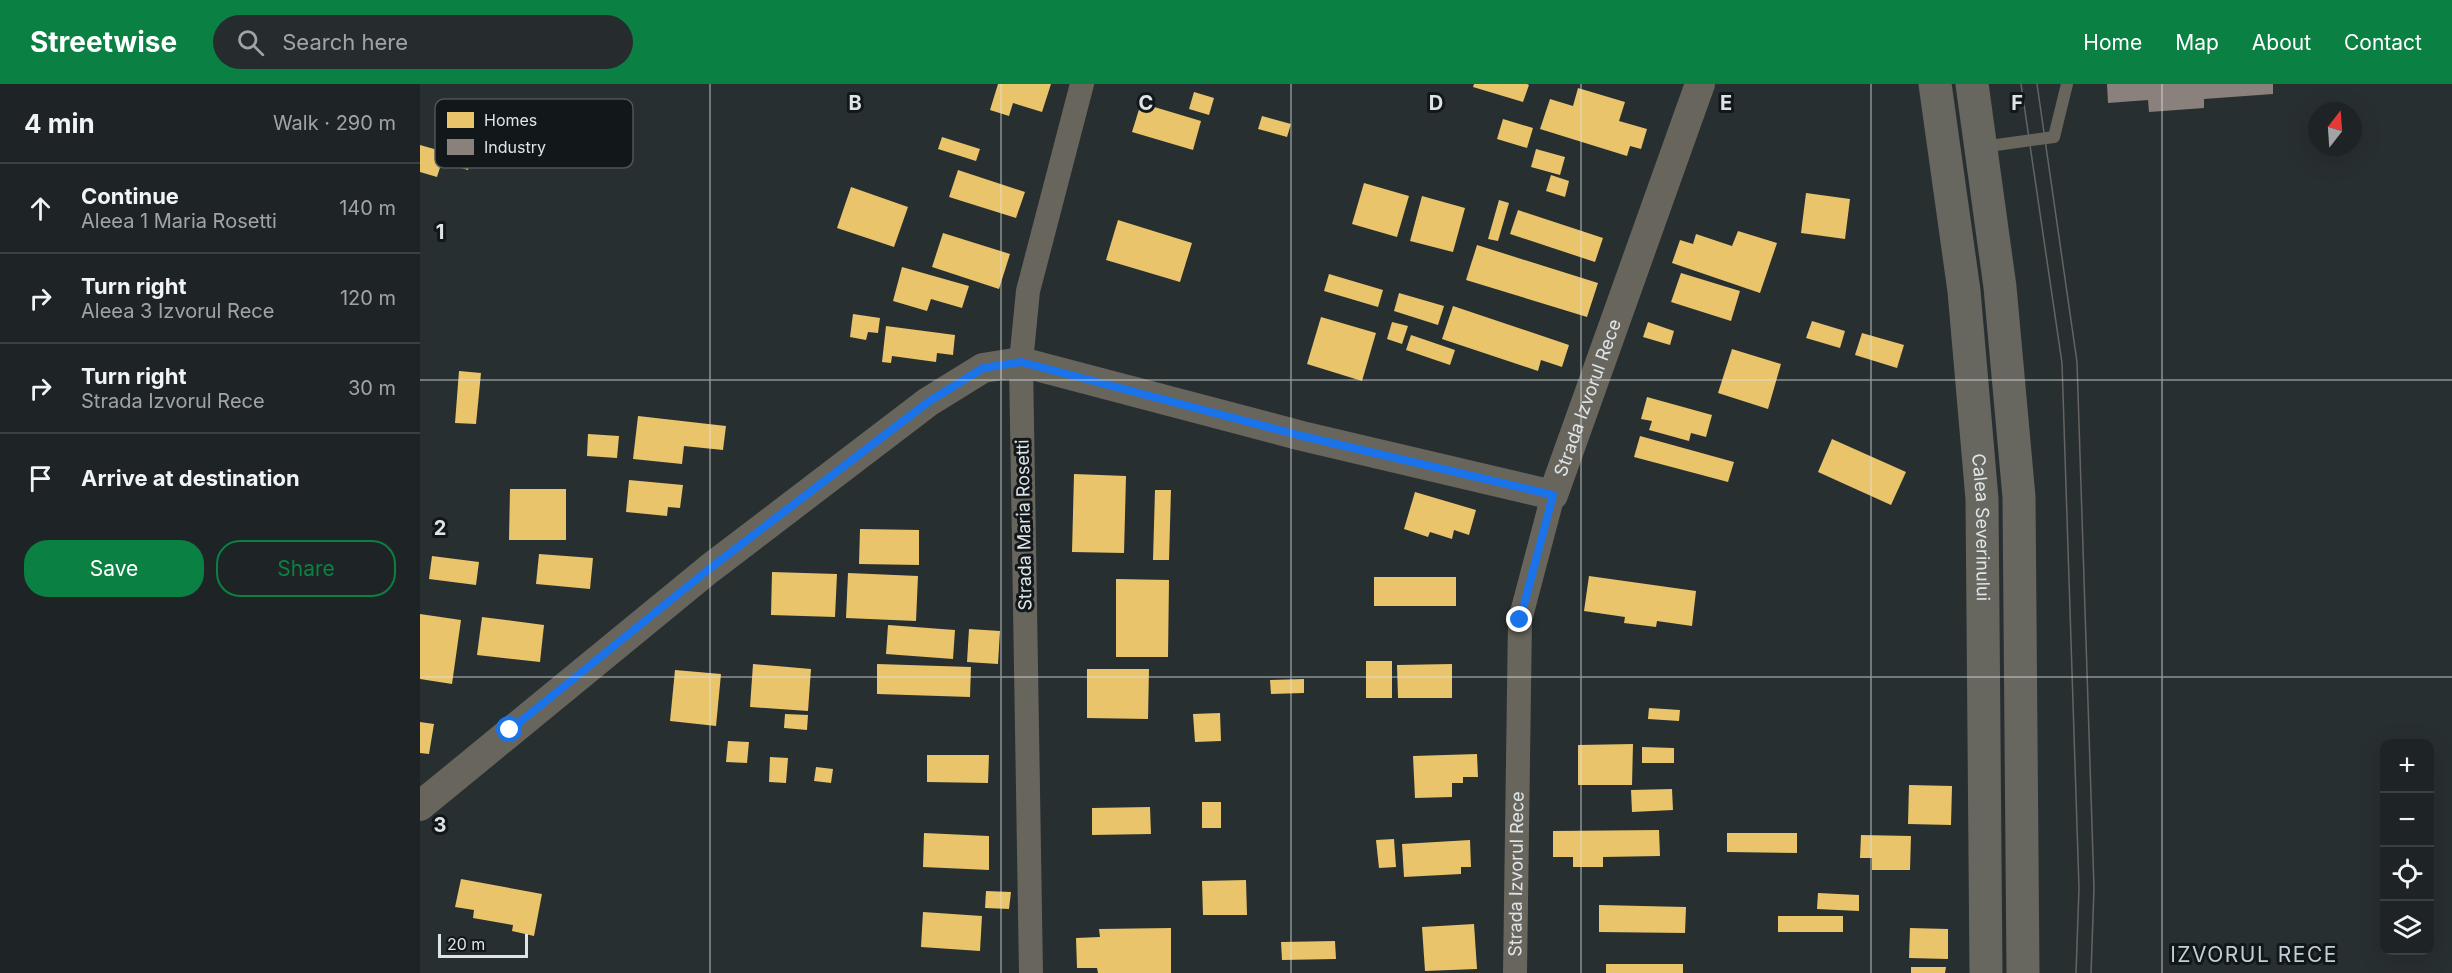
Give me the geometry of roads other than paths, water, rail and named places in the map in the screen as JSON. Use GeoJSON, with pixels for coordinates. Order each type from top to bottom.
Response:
{"type":"FeatureCollection","features":[{"type":"Feature","properties":{"kind":"main road","name":"Calea Severinului"},"geometry":{"type":"LineString","coordinates":[[1935,84],[1964,291],[1982,499],[1986,973]]}},
{"type":"Feature","properties":{"kind":"main road","name":"Calea Severinului"},"geometry":{"type":"LineString","coordinates":[[1972,84],[2000,287],[2019,497],[2023,973]]}},
{"type":"Feature","properties":{"kind":"street","name":"Strada Maria Rosetti"},"geometry":{"type":"LineString","coordinates":[[1031,973],[1021,362],[1028,291],[1083,84]]}},
{"type":"Feature","properties":{"kind":"street","name":"Strada Izvorul Rece"},"geometry":{"type":"LineString","coordinates":[[1515,973],[1520,620],[1553,495],[1696,85]]}},
{"type":"Feature","properties":{"kind":"street"},"geometry":{"type":"LineString","coordinates":[[420,807],[709,569],[928,402],[983,368],[1021,362],[1302,436],[1553,495]]}},
{"type":"Feature","properties":{"kind":"lane"},"geometry":{"type":"LineString","coordinates":[[1981,148],[2055,137],[2067,84]]}},
{"type":"Feature","properties":{"kind":"tram line"},"geometry":{"type":"LineString","coordinates":[[2021,84],[2062,363],[2079,888],[2076,973]]}},
{"type":"Feature","properties":{"kind":"tram line"},"geometry":{"type":"LineString","coordinates":[[2037,84],[2077,362],[2094,888],[2091,973]]}},
{"type":"Feature","properties":{"kind":"district","name":"IZVORUL RECE"},"geometry":{"type":"Point","coordinates":[2254,955]}}]}
